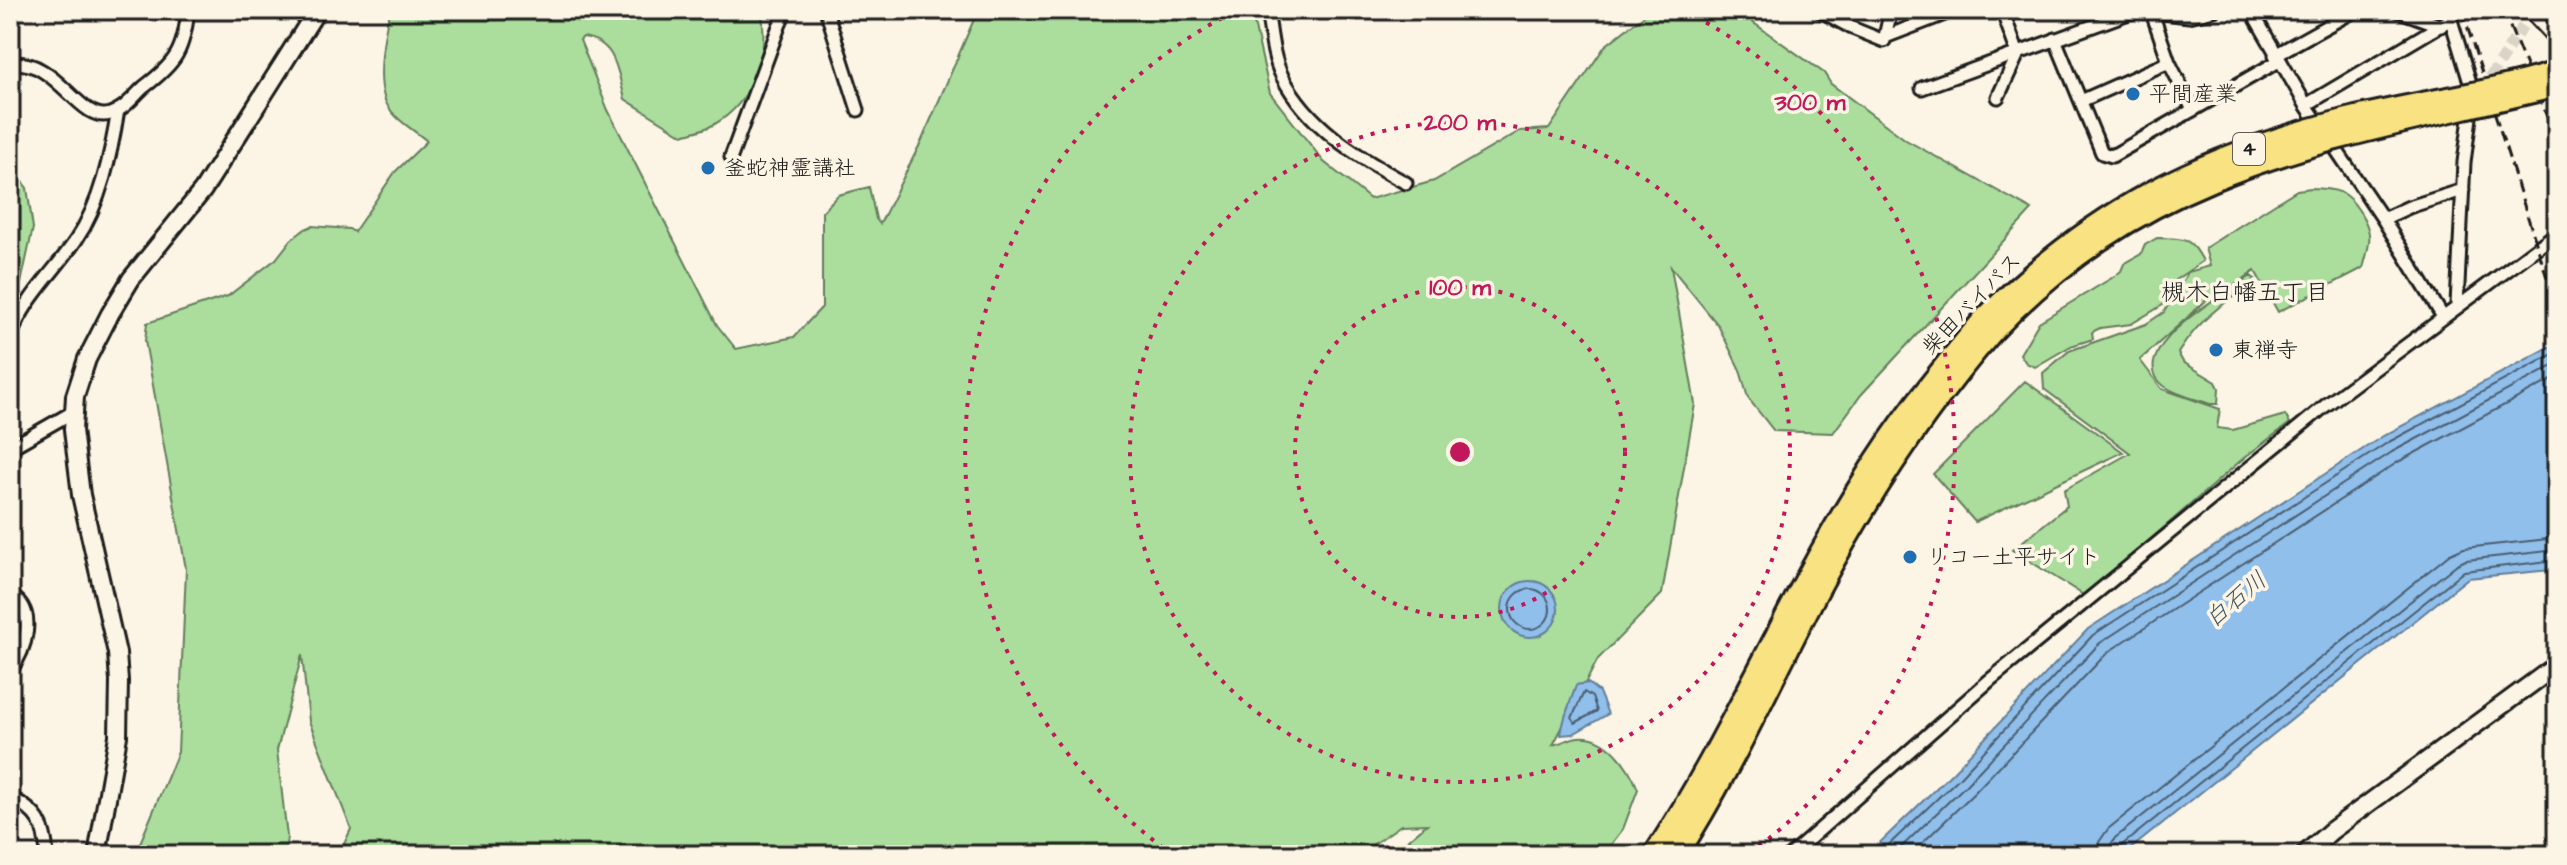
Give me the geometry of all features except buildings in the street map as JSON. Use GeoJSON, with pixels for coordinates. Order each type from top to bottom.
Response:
{"type":"FeatureCollection","features":[{"type":"Feature","properties":{"kind":"highway","name":"柴田バイパス"},"geometry":{"type":"LineString","coordinates":[[1677,855],[1734,756],[1816,593],[1882,476],[2024,281],[2076,238],[2153,189],[2182,175],[2278,139],[2347,119],[2557,72]]}},
{"type":"Feature","properties":{"kind":"highway","name":"柴田バイパス"},"geometry":{"type":"LineString","coordinates":[[1654,855],[1717,754],[1826,544],[1863,480],[1923,392],[1989,325],[2072,259],[2129,220],[2188,189],[2258,161],[2315,144],[2557,86]]}},
{"type":"Feature","properties":{"kind":"street"},"geometry":{"type":"LineString","coordinates":[[10,64],[21,62],[40,67],[92,111],[109,115],[159,76],[177,57],[186,35],[188,10]]}},
{"type":"Feature","properties":{"kind":"street"},"geometry":{"type":"LineString","coordinates":[[97,855],[118,736],[119,681],[117,653],[81,495],[73,412],[87,359],[131,279],[211,179],[317,10]]}},
{"type":"Feature","properties":{"kind":"street"},"geometry":{"type":"LineString","coordinates":[[731,157],[785,10]]}},
{"type":"Feature","properties":{"kind":"street"},"geometry":{"type":"LineString","coordinates":[[826,10],[858,110]]}},
{"type":"Feature","properties":{"kind":"street"},"geometry":{"type":"LineString","coordinates":[[1267,10],[1275,57],[1282,77],[1313,119],[1344,147],[1406,183]]}},
{"type":"Feature","properties":{"kind":"street"},"geometry":{"type":"LineString","coordinates":[[1819,10],[1835,14],[1884,41],[1885,37],[1950,11]]}},
{"type":"Feature","properties":{"kind":"street"},"geometry":{"type":"LineString","coordinates":[[1885,37],[1891,10]]}},
{"type":"Feature","properties":{"kind":"street"},"geometry":{"type":"LineString","coordinates":[[1998,97],[2018,54],[2002,10]]}},
{"type":"Feature","properties":{"kind":"street"},"geometry":{"type":"LineString","coordinates":[[1922,88],[2137,10],[2189,16],[2214,10]]}},
{"type":"Feature","properties":{"kind":"street"},"geometry":{"type":"LineString","coordinates":[[2151,10],[2169,62],[2193,110]]}},
{"type":"Feature","properties":{"kind":"street"},"geometry":{"type":"LineString","coordinates":[[2251,10],[2306,105],[2383,219],[2443,317]]}},
{"type":"Feature","properties":{"kind":"street"},"geometry":{"type":"LineString","coordinates":[[2055,39],[2102,153],[2112,156],[2356,10]]}},
{"type":"Feature","properties":{"kind":"street"},"geometry":{"type":"LineString","coordinates":[[2397,10],[2446,18]]}},
{"type":"Feature","properties":{"kind":"street"},"geometry":{"type":"LineString","coordinates":[[2527,16],[2557,41]]}},
{"type":"Feature","properties":{"kind":"street"},"geometry":{"type":"LineString","coordinates":[[2306,105],[2446,18]]}},
{"type":"Feature","properties":{"kind":"street"},"geometry":{"type":"LineString","coordinates":[[2446,18],[2476,98],[2464,162],[2457,305]]}},
{"type":"Feature","properties":{"kind":"street"},"geometry":{"type":"LineString","coordinates":[[2081,101],[2169,62]]}},
{"type":"Feature","properties":{"kind":"street"},"geometry":{"type":"LineString","coordinates":[[10,338],[27,301],[74,242],[91,215],[118,110]]}},
{"type":"Feature","properties":{"kind":"street"},"geometry":{"type":"LineString","coordinates":[[2383,219],[2409,207],[2463,190]]}},
{"type":"Feature","properties":{"kind":"street"},"geometry":{"type":"LineString","coordinates":[[1791,855],[2002,670],[2325,406],[2557,233]]}},
{"type":"Feature","properties":{"kind":"street"},"geometry":{"type":"LineString","coordinates":[[10,448],[73,412]]}},
{"type":"Feature","properties":{"kind":"street"},"geometry":{"type":"LineString","coordinates":[[10,595],[22,606],[27,639],[10,671]]}},
{"type":"Feature","properties":{"kind":"street"},"geometry":{"type":"LineString","coordinates":[[2304,855],[2331,831],[2557,665]]}},
{"type":"Feature","properties":{"kind":"street"},"geometry":{"type":"LineString","coordinates":[[10,797],[42,824],[47,855]]}},
{"type":"Feature","properties":{"kind":"green space"},"geometry":{"type":"Polygon","coordinates":[[[390,10],[761,10],[763,43],[748,90],[727,116],[709,127],[683,135],[625,99],[609,51],[594,40],[583,37],[580,40],[608,110],[717,325],[736,349],[794,337],[822,307],[822,212],[838,195],[869,187],[876,219],[880,224],[922,140],[978,10],[1251,10],[1270,93],[1324,162],[1370,199],[1434,181],[1520,131],[1549,129],[1605,46],[1651,10],[1724,10],[1748,19],[1824,73],[1831,84],[1906,140],[2032,210],[1861,395],[1833,433],[1774,431],[1748,398],[1740,370],[1718,325],[1671,267],[1695,404],[1662,594],[1598,659],[1553,745],[1578,737],[1598,740],[1616,753],[1634,780],[1638,789],[1623,829],[1603,855],[1390,855],[1427,824],[1401,825],[1358,855],[339,855],[351,829],[309,721],[302,655],[277,750],[287,837],[285,855],[135,855],[178,752],[186,569],[145,341],[147,323],[228,296],[276,259],[291,240],[305,229],[312,226],[354,232],[395,172],[427,141],[396,117],[384,97],[381,66],[390,10]]]}},
{"type":"Feature","properties":{"kind":"green space"},"geometry":{"type":"Polygon","coordinates":[[[10,166],[27,188],[33,228],[15,311],[13,426],[10,433],[10,166]]]}},
{"type":"Feature","properties":{"kind":"green space"},"geometry":{"type":"Polygon","coordinates":[[[2311,188],[2340,192],[2360,212],[2369,239],[2363,268],[2278,312],[2255,271],[2220,295],[2208,299],[2140,360],[2162,389],[2220,409],[2217,428],[2233,430],[2285,415],[2290,423],[2245,457],[2085,596],[2012,550],[2067,506],[2064,490],[2130,453],[2044,389],[2043,373],[2069,351],[2146,324],[2164,312],[2188,272],[2210,266],[2205,248],[2297,190],[2311,188]]]}},
{"type":"Feature","properties":{"kind":"green space"},"geometry":{"type":"Polygon","coordinates":[[[2157,238],[2185,240],[2203,261],[2174,281],[2166,303],[2131,324],[2100,328],[2092,332],[2093,339],[2071,346],[2035,367],[2026,363],[2020,354],[2039,322],[2115,276],[2124,264],[2141,254],[2145,245],[2157,238]]]}},
{"type":"Feature","properties":{"kind":"green space"},"geometry":{"type":"Polygon","coordinates":[[[2251,276],[2255,279],[2251,284],[2207,318],[2178,353],[2183,362],[2216,382],[2219,388],[2218,404],[2210,404],[2164,386],[2154,372],[2156,357],[2166,340],[2201,308],[2251,276]]]}},
{"type":"Feature","properties":{"kind":"green space"},"geometry":{"type":"Polygon","coordinates":[[[2025,381],[2123,452],[1975,522],[1933,474],[2025,381]]]}},
{"type":"Feature","properties":{"kind":"water","name":"白石川"},"geometry":{"type":"Polygon","coordinates":[[[2557,343],[2557,566],[2551,570],[2468,578],[2123,855],[1867,855],[1953,772],[2088,629],[2383,436],[2557,343]]]}},
{"type":"Feature","properties":{"kind":"water"},"geometry":{"type":"Polygon","coordinates":[[[1530,581],[1550,589],[1558,609],[1550,629],[1530,637],[1510,629],[1502,609],[1510,589],[1530,581]]]}},
{"type":"Feature","properties":{"kind":"water"},"geometry":{"type":"Polygon","coordinates":[[[1588,683],[1599,692],[1608,714],[1573,734],[1561,735],[1576,685],[1588,683]]]}},
{"type":"Feature","properties":{"kind":"tunnel"},"geometry":{"type":"LineString","coordinates":[[2481,91],[2524,24]]}},
{"type":"Feature","properties":{"kind":"railway"},"geometry":{"type":"LineString","coordinates":[[2462,10],[2557,309]]}},
{"type":"Feature","properties":{"kind":"railway"},"geometry":{"type":"LineString","coordinates":[[2503,10],[2557,141]]}},
{"type":"Feature","properties":{"kind":"place","name":"平間産業"},"geometry":{"type":"Point","coordinates":[2133,94]}},
{"type":"Feature","properties":{"kind":"place","name":"釜蛇神霊講社"},"geometry":{"type":"Point","coordinates":[708,168]}},
{"type":"Feature","properties":{"kind":"place","name":"東禅寺"},"geometry":{"type":"Point","coordinates":[2216,350]}},
{"type":"Feature","properties":{"kind":"place","name":"リコー土平サイト"},"geometry":{"type":"Point","coordinates":[1910,557]}},
{"type":"Feature","properties":{"kind":"district","name":"槻木白幡五丁目"},"geometry":{"type":"Point","coordinates":[2245,293]}}]}
